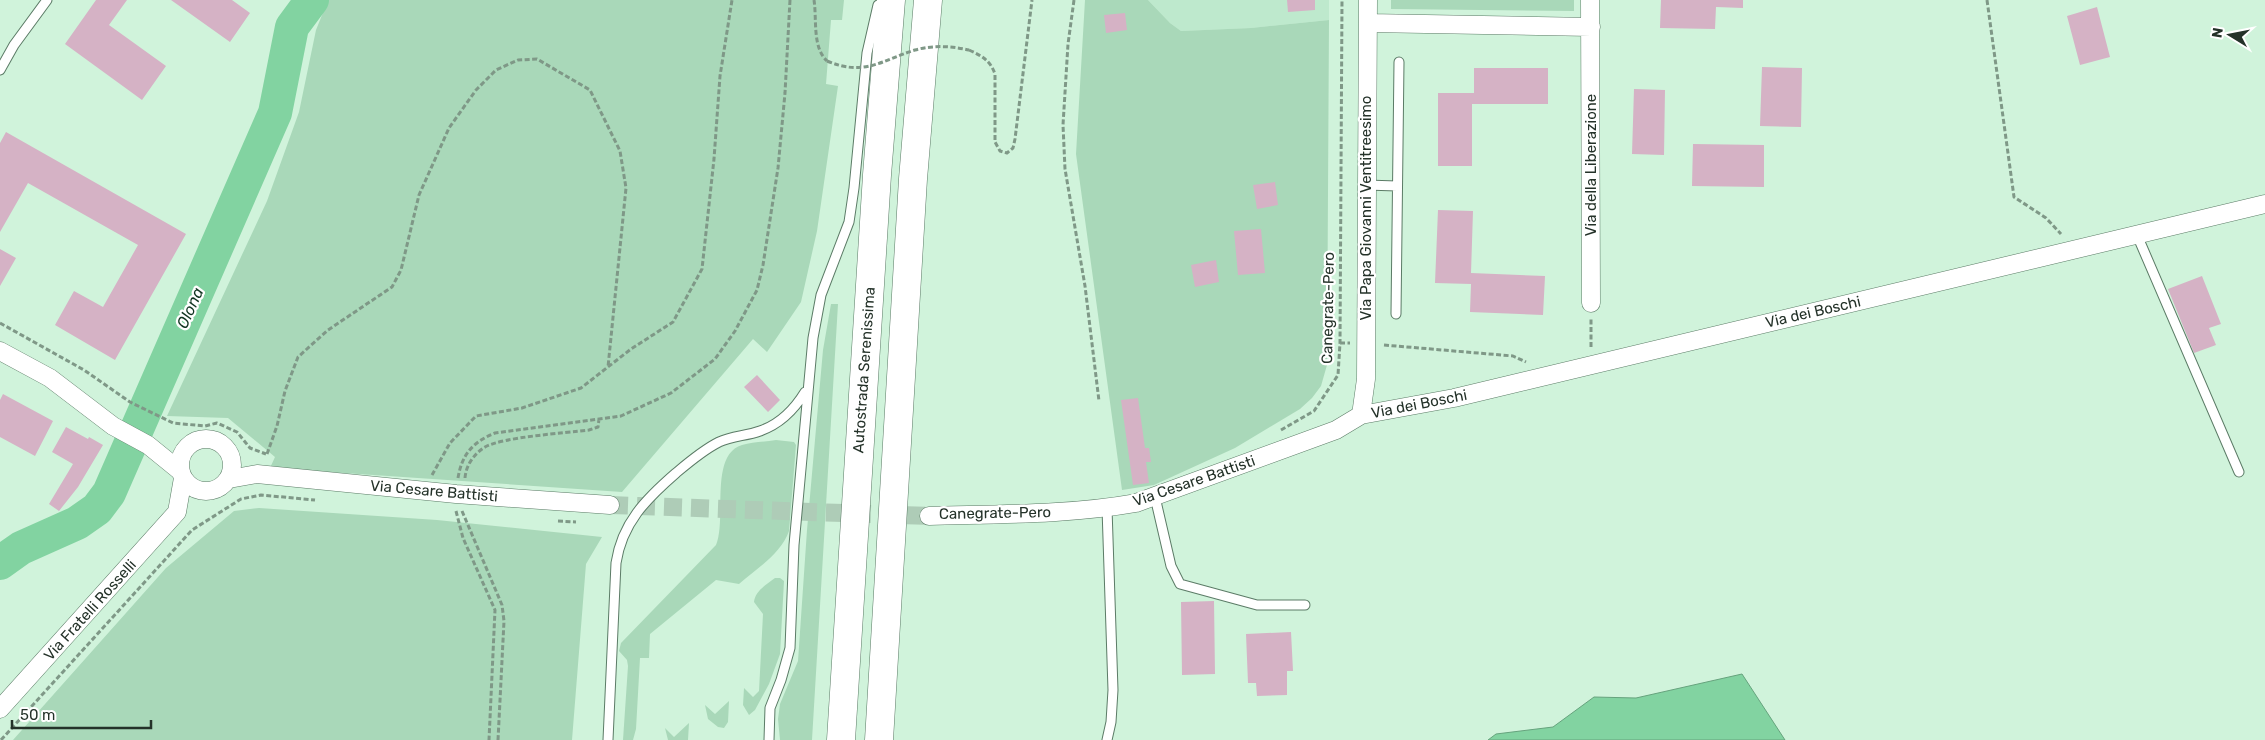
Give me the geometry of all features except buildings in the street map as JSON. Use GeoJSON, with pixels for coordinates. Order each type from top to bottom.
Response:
{"type":"FeatureCollection","features":[{"type":"Feature","properties":{"kind":"highway","name":"Autostrada Serenissima"},"geometry":{"type":"LineString","coordinates":[[842,740],[877,175],[891,0]]}},
{"type":"Feature","properties":{"kind":"highway"},"geometry":{"type":"LineString","coordinates":[[879,740],[913,188],[928,0]]}},
{"type":"Feature","properties":{"kind":"street","name":"Via Papa Giovanni Ventitreesimo"},"geometry":{"type":"LineString","coordinates":[[1361,415],[1366,379],[1368,0]]}},
{"type":"Feature","properties":{"kind":"street","name":"Via della Liberazione"},"geometry":{"type":"LineString","coordinates":[[1590,0],[1591,303]]}},
{"type":"Feature","properties":{"kind":"street"},"geometry":{"type":"LineString","coordinates":[[1368,23],[1591,27]]}},
{"type":"Feature","properties":{"kind":"street","name":"Via dei Boschi"},"geometry":{"type":"LineString","coordinates":[[1361,415],[1454,398],[2265,204]]}},
{"type":"Feature","properties":{"kind":"street"},"geometry":{"type":"LineString","coordinates":[[0,350],[58,384],[113,426],[148,445],[181,475],[192,488],[206,492],[220,487],[229,479],[232,460],[224,445],[208,438],[192,442],[185,448],[181,455],[181,475],[178,510]]}},
{"type":"Feature","properties":{"kind":"street","name":"Via Cesare Battisti"},"geometry":{"type":"LineString","coordinates":[[929,516],[1038,513],[1107,508],[1155,497],[1336,430],[1361,415]]}},
{"type":"Feature","properties":{"kind":"street"},"geometry":{"type":"LineString","coordinates":[[148,445],[185,448]]}},
{"type":"Feature","properties":{"kind":"street","name":"Via Cesare Battisti"},"geometry":{"type":"LineString","coordinates":[[232,460],[260,474]]}},
{"type":"Feature","properties":{"kind":"street","name":"Via Cesare Battisti"},"geometry":{"type":"LineString","coordinates":[[229,479],[260,474],[423,490],[610,505]]}},
{"type":"Feature","properties":{"kind":"street","name":"Via Fratelli Rosselli"},"geometry":{"type":"LineString","coordinates":[[0,709],[178,510],[206,492]]}},
{"type":"Feature","properties":{"kind":"lane"},"geometry":{"type":"LineString","coordinates":[[0,70],[14,45],[47,0]]}},
{"type":"Feature","properties":{"kind":"lane"},"geometry":{"type":"LineString","coordinates":[[769,740],[770,708],[781,680],[790,648],[795,536],[813,338],[821,294],[848,222],[854,188],[867,53],[880,0]]}},
{"type":"Feature","properties":{"kind":"lane"},"geometry":{"type":"LineString","coordinates":[[1396,314],[1399,62]]}},
{"type":"Feature","properties":{"kind":"lane"},"geometry":{"type":"LineString","coordinates":[[1366,185],[1398,186]]}},
{"type":"Feature","properties":{"kind":"lane"},"geometry":{"type":"LineString","coordinates":[[2137,235],[2239,472]]}},
{"type":"Feature","properties":{"kind":"lane"},"geometry":{"type":"LineString","coordinates":[[608,740],[616,564],[622,538],[628,524],[642,504],[694,457],[721,441],[760,431],[785,418],[796,407],[807,390]]}},
{"type":"Feature","properties":{"kind":"lane"},"geometry":{"type":"LineString","coordinates":[[1155,497],[1171,566],[1180,584],[1257,604],[1305,605]]}},
{"type":"Feature","properties":{"kind":"lane"},"geometry":{"type":"LineString","coordinates":[[1107,508],[1113,690],[1108,740]]}},
{"type":"Feature","properties":{"kind":"path"},"geometry":{"type":"LineString","coordinates":[[423,490],[450,443],[476,416],[522,408],[581,388],[631,349],[674,322],[702,269],[714,159],[720,76],[732,0]]}},
{"type":"Feature","properties":{"kind":"path"},"geometry":{"type":"LineString","coordinates":[[457,482],[465,455],[472,446],[483,438],[495,433],[621,416],[671,394],[715,359],[735,331],[757,290],[763,265],[778,168],[785,93],[790,0]]}},
{"type":"Feature","properties":{"kind":"path"},"geometry":{"type":"LineString","coordinates":[[814,0],[820,52],[827,61],[836,65],[873,66],[926,48],[945,46],[969,50],[984,56],[992,65],[995,74],[995,142],[1000,151],[1007,153],[1013,148],[1016,139],[1032,0]]}},
{"type":"Feature","properties":{"kind":"path"},"geometry":{"type":"LineString","coordinates":[[1074,0],[1068,44],[1063,125],[1066,170],[1085,286],[1099,401]]}},
{"type":"Feature","properties":{"kind":"path","name":"Canegrate-Pero"},"geometry":{"type":"LineString","coordinates":[[1279,431],[1314,411],[1338,375],[1340,342],[1342,0]]}},
{"type":"Feature","properties":{"kind":"path"},"geometry":{"type":"LineString","coordinates":[[1987,0],[2014,197],[2046,218],[2064,239]]}},
{"type":"Feature","properties":{"kind":"path"},"geometry":{"type":"LineString","coordinates":[[261,495],[260,474],[277,426],[285,391],[298,357],[328,330],[392,287],[401,270],[419,195],[450,128],[476,90],[496,70],[518,60],[537,59],[590,90],[620,151],[626,188],[608,367]]}},
{"type":"Feature","properties":{"kind":"path"},"geometry":{"type":"LineString","coordinates":[[1590,356],[1591,303]]}},
{"type":"Feature","properties":{"kind":"path"},"geometry":{"type":"LineString","coordinates":[[0,323],[84,370],[130,402],[173,423],[205,426],[217,423],[236,432],[250,448],[267,454]]}},
{"type":"Feature","properties":{"kind":"path"},"geometry":{"type":"LineString","coordinates":[[464,482],[468,464],[477,454],[492,444],[589,430],[598,427],[600,419]]}},
{"type":"Feature","properties":{"kind":"path"},"geometry":{"type":"LineString","coordinates":[[1,740],[192,530],[241,499],[261,495],[319,500]]}},
{"type":"Feature","properties":{"kind":"path"},"geometry":{"type":"LineString","coordinates":[[456,503],[456,513],[464,538],[496,610],[489,740]]}},
{"type":"Feature","properties":{"kind":"path"},"geometry":{"type":"LineString","coordinates":[[462,503],[463,514],[502,605],[504,621],[498,740]]}},
{"type":"Feature","properties":{"kind":"path"},"geometry":{"type":"LineString","coordinates":[[446,512],[469,514]]}},
{"type":"Feature","properties":{"kind":"path"},"geometry":{"type":"LineString","coordinates":[[555,521],[574,522],[584,520]]}},
{"type":"Feature","properties":{"kind":"shaded area"},"geometry":{"type":"Polygon","coordinates":[[[328,0],[844,0],[842,20],[831,20],[826,84],[838,86],[817,231],[801,302],[767,352],[753,339],[622,492],[270,468],[275,457],[228,418],[167,416],[267,201],[299,112],[316,30],[328,0]]]}},
{"type":"Feature","properties":{"kind":"shaded area"},"geometry":{"type":"Polygon","coordinates":[[[1085,0],[1148,0],[1170,23],[1181,31],[1251,28],[1329,20],[1327,365],[1321,386],[1300,409],[1235,448],[1154,485],[1122,490],[1076,154],[1085,0]]]}},
{"type":"Feature","properties":{"kind":"shaded area"},"geometry":{"type":"Polygon","coordinates":[[[1148,0],[1329,0],[1329,20],[1251,28],[1181,31],[1170,23],[1148,0]]]}},
{"type":"Feature","properties":{"kind":"shaded area"},"geometry":{"type":"Polygon","coordinates":[[[1391,0],[1574,0],[1574,11],[1391,9],[1391,0]]]}},
{"type":"Feature","properties":{"kind":"shaded area"},"geometry":{"type":"Polygon","coordinates":[[[831,304],[838,304],[812,740],[780,740],[778,719],[780,704],[798,661],[807,530],[823,350],[831,304]]]}},
{"type":"Feature","properties":{"kind":"shaded area"},"geometry":{"type":"Polygon","coordinates":[[[776,440],[794,442],[796,445],[789,531],[785,539],[774,554],[739,584],[716,580],[650,634],[649,658],[640,658],[636,729],[633,740],[623,740],[628,666],[627,660],[619,651],[621,643],[716,545],[719,534],[722,474],[726,461],[732,451],[746,444],[776,440]]]}},
{"type":"Feature","properties":{"kind":"shaded area"},"geometry":{"type":"Polygon","coordinates":[[[259,508],[437,520],[602,537],[586,564],[572,740],[13,740],[166,568],[234,511],[259,508]]]}},
{"type":"Feature","properties":{"kind":"shaded area"},"geometry":{"type":"Polygon","coordinates":[[[775,578],[780,578],[784,581],[780,654],[769,684],[755,710],[749,715],[743,705],[744,688],[753,697],[759,691],[763,614],[754,602],[759,591],[775,578]]]}},
{"type":"Feature","properties":{"kind":"shaded area"},"geometry":{"type":"Polygon","coordinates":[[[1742,674],[1785,740],[1488,740],[1496,734],[1553,727],[1594,697],[1636,698],[1742,674]]]}},
{"type":"Feature","properties":{"kind":"shaded area"},"geometry":{"type":"Polygon","coordinates":[[[729,701],[728,722],[724,728],[718,727],[708,719],[705,705],[715,714],[729,701]]]}},
{"type":"Feature","properties":{"kind":"shaded area"},"geometry":{"type":"Polygon","coordinates":[[[689,723],[688,740],[668,740],[665,728],[674,737],[689,723]]]}},
{"type":"Feature","properties":{"kind":"waterway","name":"Olona"},"geometry":{"type":"LineString","coordinates":[[0,563],[21,548],[77,523],[97,509],[109,493],[275,113],[292,27],[312,0]]}},
{"type":"Feature","properties":{"kind":"tunnel"},"geometry":{"type":"LineString","coordinates":[[610,505],[929,516]]}}]}
